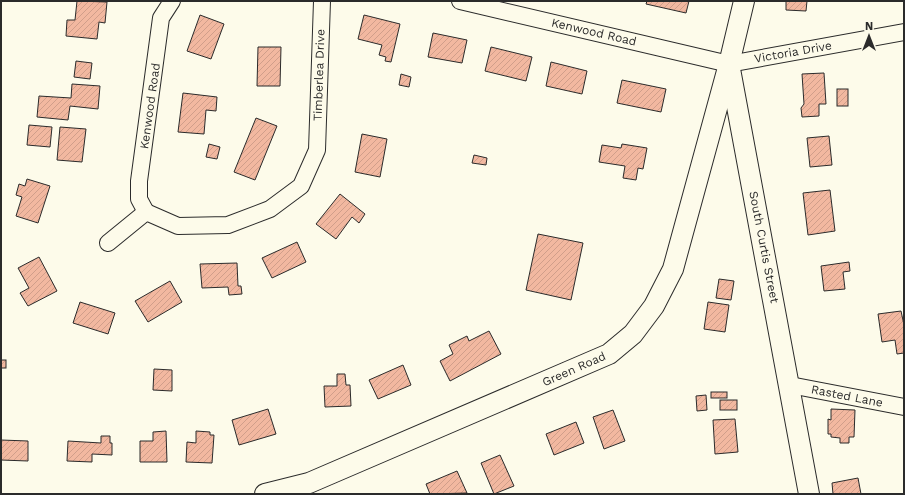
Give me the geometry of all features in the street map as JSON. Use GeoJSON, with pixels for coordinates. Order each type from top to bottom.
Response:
{"type":"FeatureCollection","features":[{"type":"Feature","properties":{"kind":"street","name":"Kenwood Road"},"geometry":{"type":"LineString","coordinates":[[146,212],[138,198],[139,181],[161,18],[172,1]]}},
{"type":"Feature","properties":{"kind":"street","name":"Timberlea Drive"},"geometry":{"type":"LineString","coordinates":[[146,212],[178,226],[228,225],[270,209],[301,186],[317,150],[322,1]]}},
{"type":"Feature","properties":{"kind":"street","name":"Kenwood Road"},"geometry":{"type":"LineString","coordinates":[[460,1],[729,64]]}},
{"type":"Feature","properties":{"kind":"street","name":"South Curtis Street"},"geometry":{"type":"LineString","coordinates":[[744,1],[729,64],[790,385],[809,494]]}},
{"type":"Feature","properties":{"kind":"street","name":"Victoria Drive"},"geometry":{"type":"LineString","coordinates":[[729,64],[904,32]]}},
{"type":"Feature","properties":{"kind":"street","name":"Green Road"},"geometry":{"type":"LineString","coordinates":[[265,494],[308,488],[609,354],[633,334],[654,306],[673,269],[729,64]]}},
{"type":"Feature","properties":{"kind":"street"},"geometry":{"type":"LineString","coordinates":[[108,243],[146,212]]}},
{"type":"Feature","properties":{"kind":"street","name":"Rasted Lane"},"geometry":{"type":"LineString","coordinates":[[790,385],[904,407]]}},
{"type":"Feature","properties":{"kind":"building"},"geometry":{"type":"Polygon","coordinates":[[[77,1],[107,2],[105,23],[99,22],[97,39],[66,36],[67,20],[75,20],[77,1]]]}},
{"type":"Feature","properties":{"kind":"building"},"geometry":{"type":"Polygon","coordinates":[[[647,1],[689,1],[686,13],[646,4],[647,1]]]}},
{"type":"Feature","properties":{"kind":"building"},"geometry":{"type":"Polygon","coordinates":[[[786,1],[807,1],[806,11],[786,10],[786,1]]]}},
{"type":"Feature","properties":{"kind":"building"},"geometry":{"type":"Polygon","coordinates":[[[200,15],[224,24],[211,59],[187,51],[200,15]]]}},
{"type":"Feature","properties":{"kind":"building"},"geometry":{"type":"Polygon","coordinates":[[[364,15],[400,24],[391,62],[385,61],[386,57],[379,55],[382,45],[358,39],[364,15]]]}},
{"type":"Feature","properties":{"kind":"building"},"geometry":{"type":"Polygon","coordinates":[[[433,33],[467,40],[462,63],[428,57],[433,33]]]}},
{"type":"Feature","properties":{"kind":"building"},"geometry":{"type":"Polygon","coordinates":[[[258,47],[281,47],[280,86],[257,86],[258,47]]]}},
{"type":"Feature","properties":{"kind":"building"},"geometry":{"type":"Polygon","coordinates":[[[491,47],[532,57],[526,81],[485,71],[491,47]]]}},
{"type":"Feature","properties":{"kind":"building"},"geometry":{"type":"Polygon","coordinates":[[[76,61],[92,63],[90,79],[74,77],[76,61]]]}},
{"type":"Feature","properties":{"kind":"building"},"geometry":{"type":"Polygon","coordinates":[[[551,62],[587,71],[582,94],[546,86],[551,62]]]}},
{"type":"Feature","properties":{"kind":"building"},"geometry":{"type":"Polygon","coordinates":[[[824,73],[826,104],[819,104],[819,116],[802,117],[801,108],[804,104],[802,74],[824,73]]]}},
{"type":"Feature","properties":{"kind":"building"},"geometry":{"type":"Polygon","coordinates":[[[401,74],[411,77],[409,87],[399,85],[401,74]]]}},
{"type":"Feature","properties":{"kind":"building"},"geometry":{"type":"Polygon","coordinates":[[[622,80],[666,89],[661,112],[617,103],[622,80]]]}},
{"type":"Feature","properties":{"kind":"building"},"geometry":{"type":"Polygon","coordinates":[[[72,84],[100,86],[98,109],[70,106],[68,120],[37,117],[39,96],[71,98],[72,84]]]}},
{"type":"Feature","properties":{"kind":"building"},"geometry":{"type":"Polygon","coordinates":[[[837,89],[848,89],[848,106],[837,106],[837,89]]]}},
{"type":"Feature","properties":{"kind":"building"},"geometry":{"type":"Polygon","coordinates":[[[183,93],[217,97],[216,111],[206,110],[204,134],[178,132],[183,93]]]}},
{"type":"Feature","properties":{"kind":"building"},"geometry":{"type":"Polygon","coordinates":[[[256,118],[277,126],[255,180],[234,172],[256,118]]]}},
{"type":"Feature","properties":{"kind":"building"},"geometry":{"type":"Polygon","coordinates":[[[29,125],[52,127],[50,147],[27,145],[29,125]]]}},
{"type":"Feature","properties":{"kind":"building"},"geometry":{"type":"Polygon","coordinates":[[[60,127],[86,129],[82,162],[57,160],[60,127]]]}},
{"type":"Feature","properties":{"kind":"building"},"geometry":{"type":"Polygon","coordinates":[[[362,134],[387,139],[380,177],[355,172],[362,134]]]}},
{"type":"Feature","properties":{"kind":"building"},"geometry":{"type":"Polygon","coordinates":[[[829,136],[832,165],[810,167],[807,138],[829,136]]]}},
{"type":"Feature","properties":{"kind":"building"},"geometry":{"type":"Polygon","coordinates":[[[209,144],[220,147],[217,159],[206,157],[209,144]]]}},
{"type":"Feature","properties":{"kind":"building"},"geometry":{"type":"Polygon","coordinates":[[[622,144],[647,148],[643,169],[638,168],[636,180],[623,178],[625,166],[599,162],[602,145],[621,148],[622,144]]]}},
{"type":"Feature","properties":{"kind":"building"},"geometry":{"type":"Polygon","coordinates":[[[474,155],[487,158],[486,165],[472,163],[474,155]]]}},
{"type":"Feature","properties":{"kind":"building"},"geometry":{"type":"Polygon","coordinates":[[[27,179],[50,186],[38,223],[16,216],[22,197],[16,195],[19,184],[25,186],[27,179]]]}},
{"type":"Feature","properties":{"kind":"building"},"geometry":{"type":"Polygon","coordinates":[[[830,190],[835,231],[808,235],[803,193],[830,190]]]}},
{"type":"Feature","properties":{"kind":"building"},"geometry":{"type":"Polygon","coordinates":[[[340,194],[365,214],[359,223],[352,217],[336,239],[316,224],[340,194]]]}},
{"type":"Feature","properties":{"kind":"building"},"geometry":{"type":"Polygon","coordinates":[[[538,234],[583,243],[571,300],[526,290],[538,234]]]}},
{"type":"Feature","properties":{"kind":"building"},"geometry":{"type":"Polygon","coordinates":[[[297,242],[306,262],[272,278],[262,258],[297,242]]]}},
{"type":"Feature","properties":{"kind":"building"},"geometry":{"type":"Polygon","coordinates":[[[39,257],[57,291],[28,306],[20,293],[29,288],[18,268],[39,257]]]}},
{"type":"Feature","properties":{"kind":"building"},"geometry":{"type":"Polygon","coordinates":[[[849,262],[850,271],[843,272],[845,289],[824,291],[821,266],[849,262]]]}},
{"type":"Feature","properties":{"kind":"building"},"geometry":{"type":"Polygon","coordinates":[[[237,263],[238,286],[241,286],[242,294],[229,295],[228,287],[202,288],[200,264],[237,263]]]}},
{"type":"Feature","properties":{"kind":"building"},"geometry":{"type":"Polygon","coordinates":[[[719,279],[734,281],[731,300],[716,298],[719,279]]]}},
{"type":"Feature","properties":{"kind":"building"},"geometry":{"type":"Polygon","coordinates":[[[170,281],[182,302],[148,322],[135,301],[170,281]]]}},
{"type":"Feature","properties":{"kind":"building"},"geometry":{"type":"Polygon","coordinates":[[[80,302],[115,313],[108,334],[73,323],[80,302]]]}},
{"type":"Feature","properties":{"kind":"building"},"geometry":{"type":"Polygon","coordinates":[[[708,302],[729,305],[725,332],[704,329],[708,302]]]}},
{"type":"Feature","properties":{"kind":"building"},"geometry":{"type":"Polygon","coordinates":[[[901,311],[904,325],[904,353],[897,354],[895,340],[882,342],[878,314],[901,311]]]}},
{"type":"Feature","properties":{"kind":"building"},"geometry":{"type":"Polygon","coordinates":[[[489,331],[501,354],[450,381],[440,361],[453,354],[449,345],[467,336],[469,341],[489,331]]]}},
{"type":"Feature","properties":{"kind":"building"},"geometry":{"type":"Polygon","coordinates":[[[1,360],[6,360],[6,368],[1,368],[1,360]]]}},
{"type":"Feature","properties":{"kind":"building"},"geometry":{"type":"Polygon","coordinates":[[[403,365],[411,385],[378,399],[369,380],[403,365]]]}},
{"type":"Feature","properties":{"kind":"building"},"geometry":{"type":"Polygon","coordinates":[[[154,369],[172,370],[172,391],[153,390],[154,369]]]}},
{"type":"Feature","properties":{"kind":"building"},"geometry":{"type":"Polygon","coordinates":[[[337,374],[345,374],[346,385],[350,385],[351,406],[325,407],[324,386],[337,386],[337,374]]]}},
{"type":"Feature","properties":{"kind":"building"},"geometry":{"type":"Polygon","coordinates":[[[711,392],[727,392],[727,398],[711,398],[711,392]]]}},
{"type":"Feature","properties":{"kind":"building"},"geometry":{"type":"Polygon","coordinates":[[[706,395],[707,410],[697,411],[696,396],[706,395]]]}},
{"type":"Feature","properties":{"kind":"building"},"geometry":{"type":"Polygon","coordinates":[[[720,400],[737,400],[737,410],[720,410],[720,400]]]}},
{"type":"Feature","properties":{"kind":"building"},"geometry":{"type":"Polygon","coordinates":[[[268,409],[276,434],[239,445],[232,420],[268,409]]]}},
{"type":"Feature","properties":{"kind":"building"},"geometry":{"type":"Polygon","coordinates":[[[831,409],[855,410],[854,437],[849,437],[849,443],[840,443],[840,438],[831,437],[831,434],[828,434],[828,419],[831,420],[831,409]]]}},
{"type":"Feature","properties":{"kind":"building"},"geometry":{"type":"Polygon","coordinates":[[[613,410],[625,441],[604,449],[593,417],[613,410]]]}},
{"type":"Feature","properties":{"kind":"building"},"geometry":{"type":"Polygon","coordinates":[[[735,419],[738,452],[715,454],[713,420],[735,419]]]}},
{"type":"Feature","properties":{"kind":"building"},"geometry":{"type":"Polygon","coordinates":[[[576,422],[584,443],[554,455],[546,434],[576,422]]]}},
{"type":"Feature","properties":{"kind":"building"},"geometry":{"type":"Polygon","coordinates":[[[166,431],[167,462],[140,462],[140,441],[153,441],[153,432],[166,431]]]}},
{"type":"Feature","properties":{"kind":"building"},"geometry":{"type":"Polygon","coordinates":[[[196,431],[210,432],[210,435],[214,435],[212,463],[186,462],[187,442],[196,443],[196,431]]]}},
{"type":"Feature","properties":{"kind":"building"},"geometry":{"type":"Polygon","coordinates":[[[101,436],[110,436],[110,443],[112,443],[112,455],[92,454],[92,462],[67,461],[68,441],[101,443],[101,436]]]}},
{"type":"Feature","properties":{"kind":"building"},"geometry":{"type":"Polygon","coordinates":[[[1,440],[28,441],[28,461],[1,460],[1,440]]]}},
{"type":"Feature","properties":{"kind":"building"},"geometry":{"type":"Polygon","coordinates":[[[500,455],[514,486],[494,494],[481,463],[500,455]]]}},
{"type":"Feature","properties":{"kind":"building"},"geometry":{"type":"Polygon","coordinates":[[[457,471],[467,493],[430,494],[426,484],[457,471]]]}},
{"type":"Feature","properties":{"kind":"building"},"geometry":{"type":"Polygon","coordinates":[[[858,478],[861,494],[833,494],[832,483],[858,478]]]}}]}
